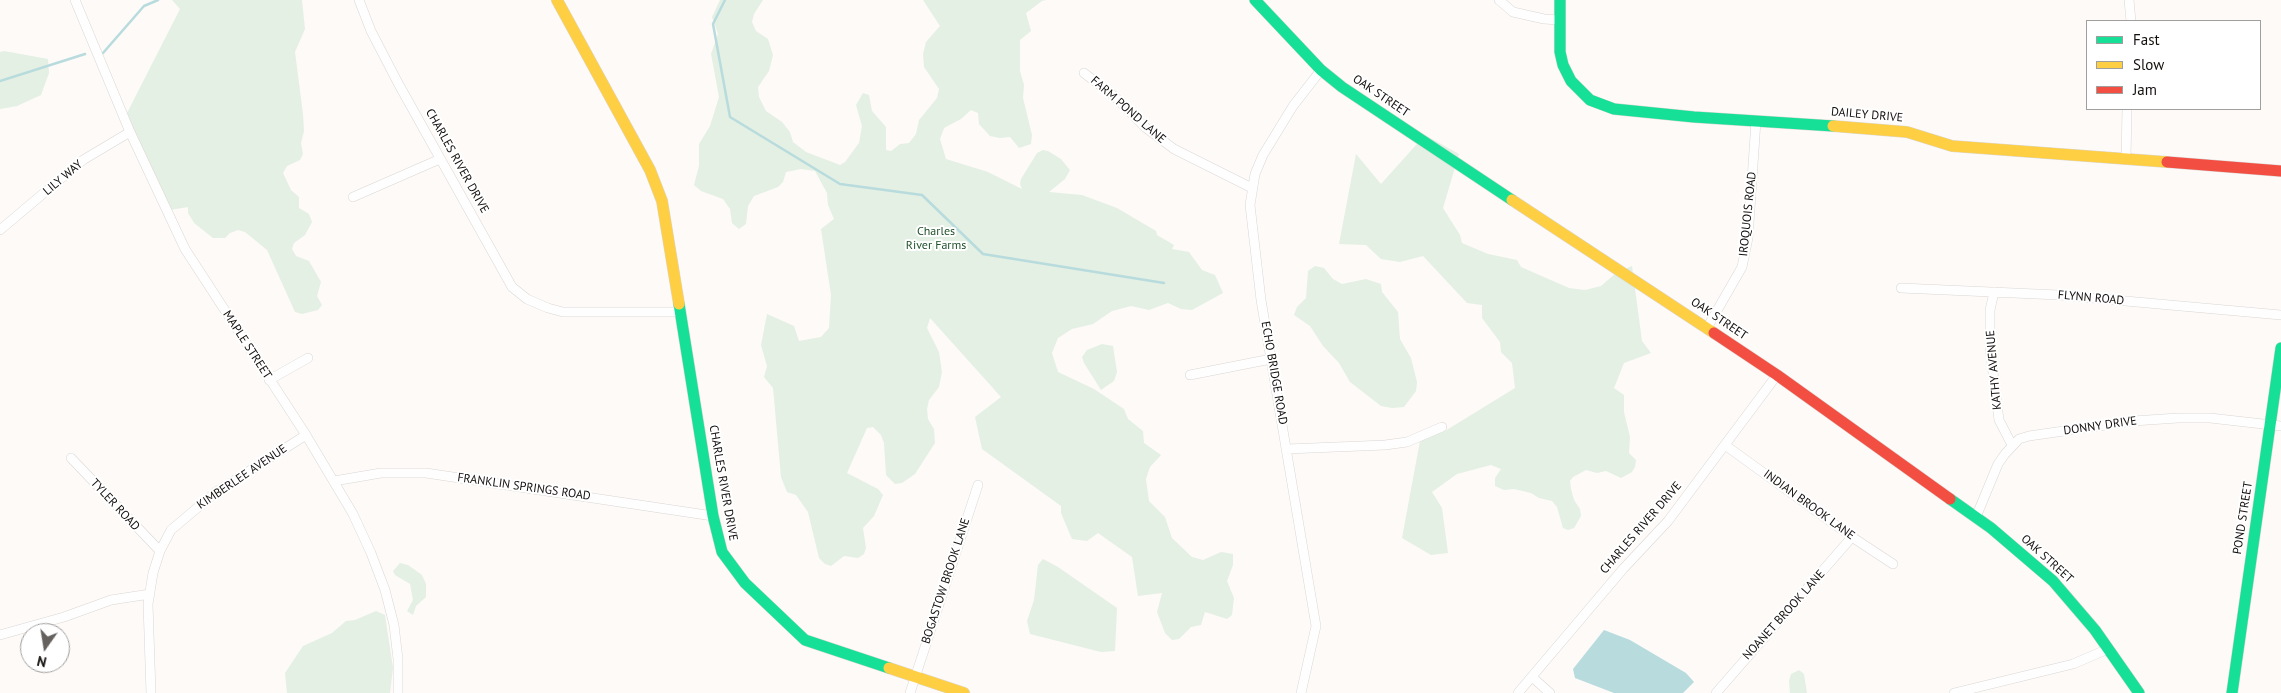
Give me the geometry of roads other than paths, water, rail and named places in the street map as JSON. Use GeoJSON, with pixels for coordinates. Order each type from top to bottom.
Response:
{"type":"FeatureCollection","features":[{"type":"Feature","properties":{"kind":"street","name":"MAPLE STREET"},"geometry":{"type":"LineString","coordinates":[[75,0],[130,132],[185,249],[306,435],[353,514],[371,553],[394,626],[397,650],[398,693]]}},
{"type":"Feature","properties":{"kind":"street","name":"CHARLES RIVER DRIVE"},"geometry":{"type":"LineString","coordinates":[[359,0],[370,31],[512,287],[527,299],[563,312],[679,312]]}},
{"type":"Feature","properties":{"kind":"street","name":"CHARLES RIVER DRIVE"},"geometry":{"type":"LineString","coordinates":[[558,0],[602,79],[658,187],[662,201],[712,516],[722,552],[730,566],[745,584],[805,640],[964,693]]}},
{"type":"Feature","properties":{"kind":"street","name":"OAK STREET"},"geometry":{"type":"LineString","coordinates":[[1255,0],[1321,70],[1350,92],[1777,375],[1976,518],[2053,581],[2089,623],[2139,693]]}},
{"type":"Feature","properties":{"kind":"street"},"geometry":{"type":"LineString","coordinates":[[1499,0],[1513,12],[1544,19],[1559,20]]}},
{"type":"Feature","properties":{"kind":"street","name":"DAILEY DRIVE"},"geometry":{"type":"LineString","coordinates":[[1560,0],[1559,20],[1563,65],[1571,81],[1590,100],[1614,109],[1756,121],[1886,129],[1907,132],[1952,146],[2281,171]]}},
{"type":"Feature","properties":{"kind":"street"},"geometry":{"type":"LineString","coordinates":[[2129,0],[2131,20]]}},
{"type":"Feature","properties":{"kind":"street","name":"ECHO BRIDGE ROAD"},"geometry":{"type":"LineString","coordinates":[[1301,693],[1316,626],[1250,223],[1252,188],[1260,161],[1293,106],[1321,70]]}},
{"type":"Feature","properties":{"kind":"street","name":"FARM POND LANE"},"geometry":{"type":"LineString","coordinates":[[1084,73],[1114,96],[1146,128],[1174,149],[1252,188]]}},
{"type":"Feature","properties":{"kind":"street"},"geometry":{"type":"LineString","coordinates":[[2126,158],[2127,110]]}},
{"type":"Feature","properties":{"kind":"street","name":"IROQUOIS ROAD"},"geometry":{"type":"LineString","coordinates":[[1707,328],[1742,267],[1748,238],[1756,121]]}},
{"type":"Feature","properties":{"kind":"street","name":"LILY WAY"},"geometry":{"type":"LineString","coordinates":[[0,230],[83,160],[130,132]]}},
{"type":"Feature","properties":{"kind":"street"},"geometry":{"type":"LineString","coordinates":[[353,197],[440,159]]}},
{"type":"Feature","properties":{"kind":"street","name":"FLYNN ROAD"},"geometry":{"type":"LineString","coordinates":[[1901,288],[2059,295],[2281,314]]}},
{"type":"Feature","properties":{"kind":"street","name":"KATHY AVENUE"},"geometry":{"type":"LineString","coordinates":[[1994,292],[1990,310],[1992,358],[1999,420],[2012,445]]}},
{"type":"Feature","properties":{"kind":"street","name":"POND STREET"},"geometry":{"type":"LineString","coordinates":[[2232,693],[2276,425],[2281,348]]}},
{"type":"Feature","properties":{"kind":"street"},"geometry":{"type":"LineString","coordinates":[[269,380],[308,358]]}},
{"type":"Feature","properties":{"kind":"street"},"geometry":{"type":"LineString","coordinates":[[1190,375],[1271,359]]}},
{"type":"Feature","properties":{"kind":"street","name":"CHARLES RIVER DRIVE"},"geometry":{"type":"LineString","coordinates":[[1518,693],[1623,569],[1668,521],[1777,375]]}},
{"type":"Feature","properties":{"kind":"street","name":"DONNY DRIVE"},"geometry":{"type":"LineString","coordinates":[[2012,445],[2029,436],[2133,420],[2210,418],[2276,425]]}},
{"type":"Feature","properties":{"kind":"street"},"geometry":{"type":"LineString","coordinates":[[1287,449],[1384,446],[1407,442],[1442,427]]}},
{"type":"Feature","properties":{"kind":"street","name":"KIMBERLEE AVENUE"},"geometry":{"type":"LineString","coordinates":[[151,693],[148,604],[153,573],[160,551],[171,530],[216,492],[306,435]]}},
{"type":"Feature","properties":{"kind":"street","name":"INDIAN BROOK LANE"},"geometry":{"type":"LineString","coordinates":[[1725,445],[1852,537],[1893,564]]}},
{"type":"Feature","properties":{"kind":"street"},"geometry":{"type":"LineString","coordinates":[[1976,518],[1998,464],[2012,445]]}},
{"type":"Feature","properties":{"kind":"street","name":"TYLER ROAD"},"geometry":{"type":"LineString","coordinates":[[71,458],[160,551]]}},
{"type":"Feature","properties":{"kind":"street","name":"FRANKLIN SPRINGS ROAD"},"geometry":{"type":"LineString","coordinates":[[334,481],[381,473],[426,473],[712,516]]}},
{"type":"Feature","properties":{"kind":"street","name":"BOGASTOW BROOK LANE"},"geometry":{"type":"LineString","coordinates":[[910,693],[978,484]]}},
{"type":"Feature","properties":{"kind":"street","name":"NOANET BROOK LANE"},"geometry":{"type":"LineString","coordinates":[[1716,693],[1852,537]]}},
{"type":"Feature","properties":{"kind":"street"},"geometry":{"type":"LineString","coordinates":[[0,635],[64,617],[110,600],[150,594]]}},
{"type":"Feature","properties":{"kind":"street"},"geometry":{"type":"LineString","coordinates":[[1954,693],[1983,689],[2073,664],[2108,649]]}},
{"type":"Feature","properties":{"kind":"street"},"geometry":{"type":"LineString","coordinates":[[1532,677],[1550,693]]}},
{"type":"Feature","properties":{"kind":"water"},"geometry":{"type":"Polygon","coordinates":[[[1604,630],[1630,640],[1686,673],[1694,682],[1683,693],[1614,693],[1575,678],[1573,669],[1604,630]]]}},
{"type":"Feature","properties":{"kind":"waterway"},"geometry":{"type":"LineString","coordinates":[[103,53],[144,6],[158,0]]}},
{"type":"Feature","properties":{"kind":"waterway"},"geometry":{"type":"LineString","coordinates":[[725,0],[713,24],[730,117],[840,184],[922,195],[983,254],[1164,283]]}},
{"type":"Feature","properties":{"kind":"waterway"},"geometry":{"type":"LineString","coordinates":[[0,81],[85,54]]}},
{"type":"Feature","properties":{"kind":"park label","name":"Charles River Farms"},"geometry":{"type":"Point","coordinates":[936,239]}}]}
